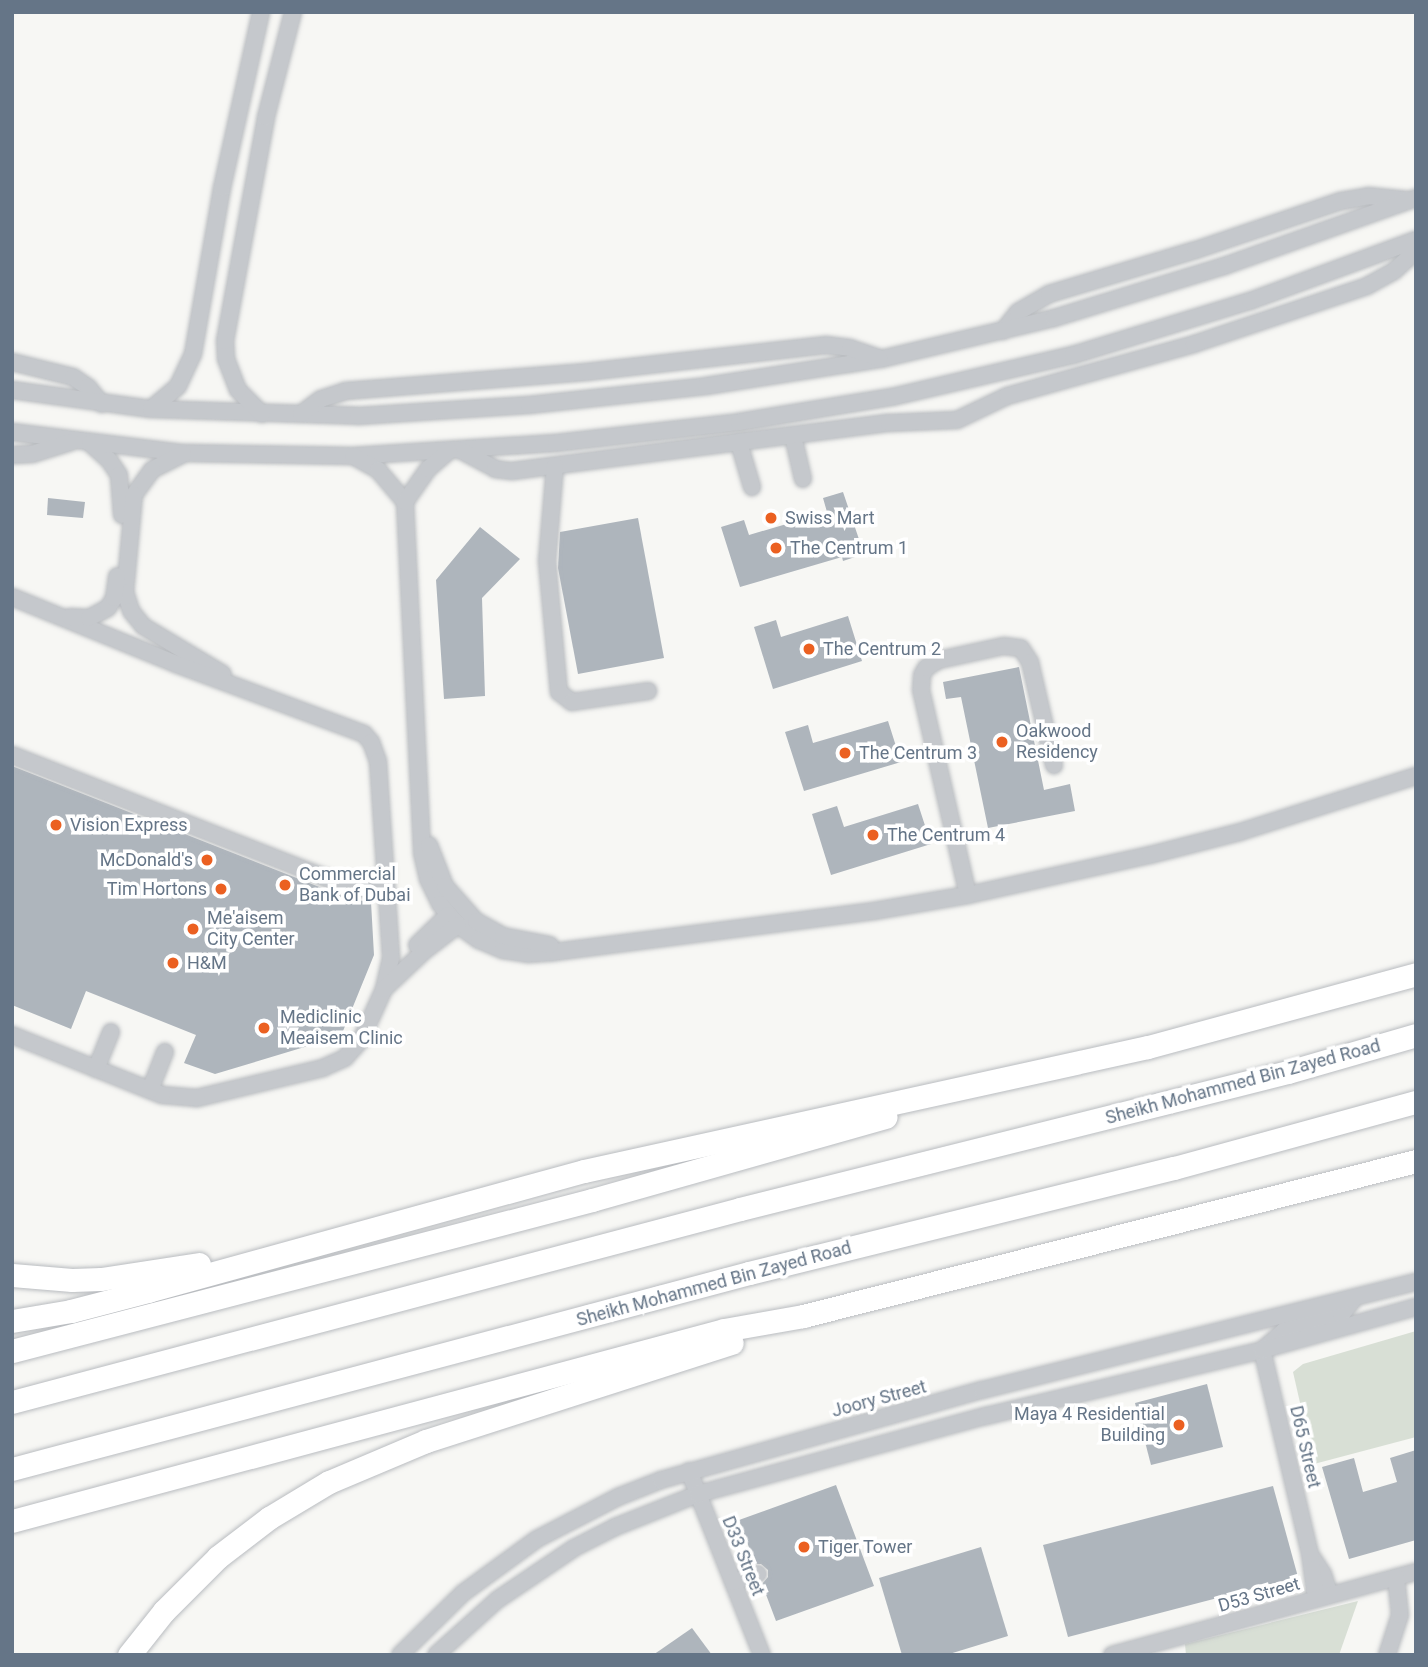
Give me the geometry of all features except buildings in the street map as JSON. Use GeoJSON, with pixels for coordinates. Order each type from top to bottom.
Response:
{"type":"FeatureCollection","features":[{"type":"Feature","properties":{"kind":"highway"},"geometry":{"type":"LineString","coordinates":[[12,1321],[71,1311],[584,1171],[1175,1041],[1416,974]]}},
{"type":"Feature","properties":{"kind":"highway","name":"Sheikh Mohammed Bin Zayed Road"},"geometry":{"type":"LineString","coordinates":[[12,1402],[754,1206],[1288,1072],[1416,1035]]}},
{"type":"Feature","properties":{"kind":"highway"},"geometry":{"type":"LineString","coordinates":[[12,1351],[819,1138],[1007,1076]]}},
{"type":"Feature","properties":{"kind":"highway","name":"Sheikh Mohammed Bin Zayed Road"},"geometry":{"type":"LineString","coordinates":[[12,1469],[749,1273],[1174,1168],[1416,1102]]}},
{"type":"Feature","properties":{"kind":"highway"},"geometry":{"type":"LineString","coordinates":[[12,1521],[723,1330],[803,1316],[1416,1161]]}},
{"type":"Feature","properties":{"kind":"highway"},"geometry":{"type":"LineString","coordinates":[[12,1275],[72,1280],[101,1279],[278,1256]]}},
{"type":"Feature","properties":{"kind":"highway"},"geometry":{"type":"LineString","coordinates":[[129,1655],[170,1604],[218,1557],[269,1518],[329,1482],[393,1453],[727,1345],[803,1316]]}},
{"type":"Feature","properties":{"kind":"street"},"geometry":{"type":"LineString","coordinates":[[151,410],[178,386],[193,355],[222,188],[261,12]]}},
{"type":"Feature","properties":{"kind":"street"},"geometry":{"type":"LineString","coordinates":[[262,414],[238,390],[226,358],[225,341],[267,117],[293,12]]}},
{"type":"Feature","properties":{"kind":"street"},"geometry":{"type":"LineString","coordinates":[[1003,331],[1018,312],[1049,294],[1196,250],[1341,201],[1382,196],[1412,200]]}},
{"type":"Feature","properties":{"kind":"street"},"geometry":{"type":"LineString","coordinates":[[12,390],[151,410],[358,416],[605,398],[881,359],[1003,331],[1139,294],[1412,200]]}},
{"type":"Feature","properties":{"kind":"street"},"geometry":{"type":"LineString","coordinates":[[12,432],[184,453],[353,456],[555,443],[726,424],[952,385],[1073,355],[1192,319],[1416,240]]}},
{"type":"Feature","properties":{"kind":"street"},"geometry":{"type":"LineString","coordinates":[[454,450],[503,471],[890,423],[957,420],[1007,396],[1194,344],[1367,286],[1394,271],[1416,251]]}},
{"type":"Feature","properties":{"kind":"street"},"geometry":{"type":"LineString","coordinates":[[301,414],[321,399],[345,391],[599,370],[826,345],[850,348],[881,359]]}},
{"type":"Feature","properties":{"kind":"street"},"geometry":{"type":"LineString","coordinates":[[12,362],[74,377],[88,387],[102,404]]}},
{"type":"Feature","properties":{"kind":"street"},"geometry":{"type":"LineString","coordinates":[[793,436],[803,479]]}},
{"type":"Feature","properties":{"kind":"street"},"geometry":{"type":"LineString","coordinates":[[12,455],[32,454],[82,442]]}},
{"type":"Feature","properties":{"kind":"street"},"geometry":{"type":"LineString","coordinates":[[52,614],[89,618],[100,615],[114,598],[123,505],[122,484],[115,467],[82,442]]}},
{"type":"Feature","properties":{"kind":"street"},"geometry":{"type":"LineString","coordinates":[[739,443],[752,487]]}},
{"type":"Feature","properties":{"kind":"street"},"geometry":{"type":"LineString","coordinates":[[405,502],[428,469],[454,450]]}},
{"type":"Feature","properties":{"kind":"street"},"geometry":{"type":"LineString","coordinates":[[184,453],[152,470],[134,495],[124,582],[127,601],[136,619],[151,632],[248,690]]}},
{"type":"Feature","properties":{"kind":"street"},"geometry":{"type":"LineString","coordinates":[[353,456],[389,479],[405,502],[422,853],[428,879],[453,920],[479,940],[515,952],[541,953],[780,924],[968,895],[1163,852],[1329,805],[1416,776]]}},
{"type":"Feature","properties":{"kind":"street"},"geometry":{"type":"LineString","coordinates":[[555,466],[547,561],[559,692],[572,702],[648,691]]}},
{"type":"Feature","properties":{"kind":"street"},"geometry":{"type":"LineString","coordinates":[[12,597],[355,729],[371,742],[378,761],[391,958],[384,989],[361,1040],[345,1059],[335,1065],[197,1098],[174,1098],[150,1090],[12,1035]]}},
{"type":"Feature","properties":{"kind":"street"},"geometry":{"type":"LineString","coordinates":[[968,895],[921,690],[922,675],[926,668],[939,660],[1004,646],[1021,648],[1030,662],[1054,765]]}},
{"type":"Feature","properties":{"kind":"street"},"geometry":{"type":"LineString","coordinates":[[12,755],[354,889],[374,886],[386,870]]}},
{"type":"Feature","properties":{"kind":"street"},"geometry":{"type":"LineString","coordinates":[[421,816],[441,879],[454,899],[476,920],[518,941],[582,946]]}},
{"type":"Feature","properties":{"kind":"street"},"geometry":{"type":"LineString","coordinates":[[391,958],[396,962],[402,959],[453,920]]}},
{"type":"Feature","properties":{"kind":"street"},"geometry":{"type":"LineString","coordinates":[[384,989],[453,920]]}},
{"type":"Feature","properties":{"kind":"street"},"geometry":{"type":"LineString","coordinates":[[96,1069],[111,1032]]}},
{"type":"Feature","properties":{"kind":"street"},"geometry":{"type":"LineString","coordinates":[[150,1090],[165,1052]]}},
{"type":"Feature","properties":{"kind":"street","name":"Joory Street"},"geometry":{"type":"LineString","coordinates":[[400,1655],[463,1593],[537,1539],[618,1497],[689,1471],[982,1390],[1353,1300],[1416,1282]]}},
{"type":"Feature","properties":{"kind":"street"},"geometry":{"type":"LineString","coordinates":[[1262,1350],[1284,1331],[1341,1315],[1353,1300]]}},
{"type":"Feature","properties":{"kind":"street"},"geometry":{"type":"LineString","coordinates":[[436,1655],[497,1600],[574,1548],[615,1527],[698,1494],[986,1416],[1262,1350],[1416,1307]]}},
{"type":"Feature","properties":{"kind":"street","name":"D65 Street"},"geometry":{"type":"LineString","coordinates":[[1262,1350],[1310,1554],[1323,1597]]}},
{"type":"Feature","properties":{"kind":"street","name":"D33 Street"},"geometry":{"type":"LineString","coordinates":[[689,1471],[762,1655]]}},
{"type":"Feature","properties":{"kind":"street","name":"D53 Street"},"geometry":{"type":"LineString","coordinates":[[1112,1655],[1170,1648],[1323,1597],[1416,1572]]}},
{"type":"Feature","properties":{"kind":"street"},"geometry":{"type":"LineString","coordinates":[[733,1582],[758,1574]]}},
{"type":"Feature","properties":{"kind":"street"},"geometry":{"type":"LineString","coordinates":[[1387,1655],[1400,1615],[1396,1577]]}},
{"type":"Feature","properties":{"kind":"shaded area"},"geometry":{"type":"Polygon","coordinates":[[[1416,1331],[1416,1437],[1314,1464],[1293,1372],[1303,1364],[1416,1331]]]}},
{"type":"Feature","properties":{"kind":"shaded area"},"geometry":{"type":"Polygon","coordinates":[[[1358,1601],[1339,1655],[1186,1655],[1185,1644],[1358,1601]]]}},
{"type":"Feature","properties":{"kind":"place","name":"Swiss Mart"},"geometry":{"type":"Point","coordinates":[771,518]}},
{"type":"Feature","properties":{"kind":"place","name":"The Centrum 1"},"geometry":{"type":"Point","coordinates":[776,548]}},
{"type":"Feature","properties":{"kind":"place","name":"The Centrum 2"},"geometry":{"type":"Point","coordinates":[809,649]}},
{"type":"Feature","properties":{"kind":"place","name":"Oakwood Residency"},"geometry":{"type":"Point","coordinates":[1002,742]}},
{"type":"Feature","properties":{"kind":"place","name":"The Centrum 3"},"geometry":{"type":"Point","coordinates":[845,753]}},
{"type":"Feature","properties":{"kind":"place","name":"Vision Express"},"geometry":{"type":"Point","coordinates":[56,825]}},
{"type":"Feature","properties":{"kind":"place","name":"The Centrum 4"},"geometry":{"type":"Point","coordinates":[873,835]}},
{"type":"Feature","properties":{"kind":"place","name":"McDonald's"},"geometry":{"type":"Point","coordinates":[207,860]}},
{"type":"Feature","properties":{"kind":"place","name":"Commercial Bank of Dubai"},"geometry":{"type":"Point","coordinates":[285,885]}},
{"type":"Feature","properties":{"kind":"place","name":"Tim Hortons"},"geometry":{"type":"Point","coordinates":[221,889]}},
{"type":"Feature","properties":{"kind":"place","name":"Me'aisem City Center"},"geometry":{"type":"Point","coordinates":[193,929]}},
{"type":"Feature","properties":{"kind":"place","name":"H&M"},"geometry":{"type":"Point","coordinates":[173,963]}},
{"type":"Feature","properties":{"kind":"place","name":"Mediclinic Meaisem Clinic"},"geometry":{"type":"Point","coordinates":[264,1028]}},
{"type":"Feature","properties":{"kind":"place","name":"Maya 4 Residential Building"},"geometry":{"type":"Point","coordinates":[1179,1425]}},
{"type":"Feature","properties":{"kind":"place","name":"Tiger Tower"},"geometry":{"type":"Point","coordinates":[804,1547]}}]}
